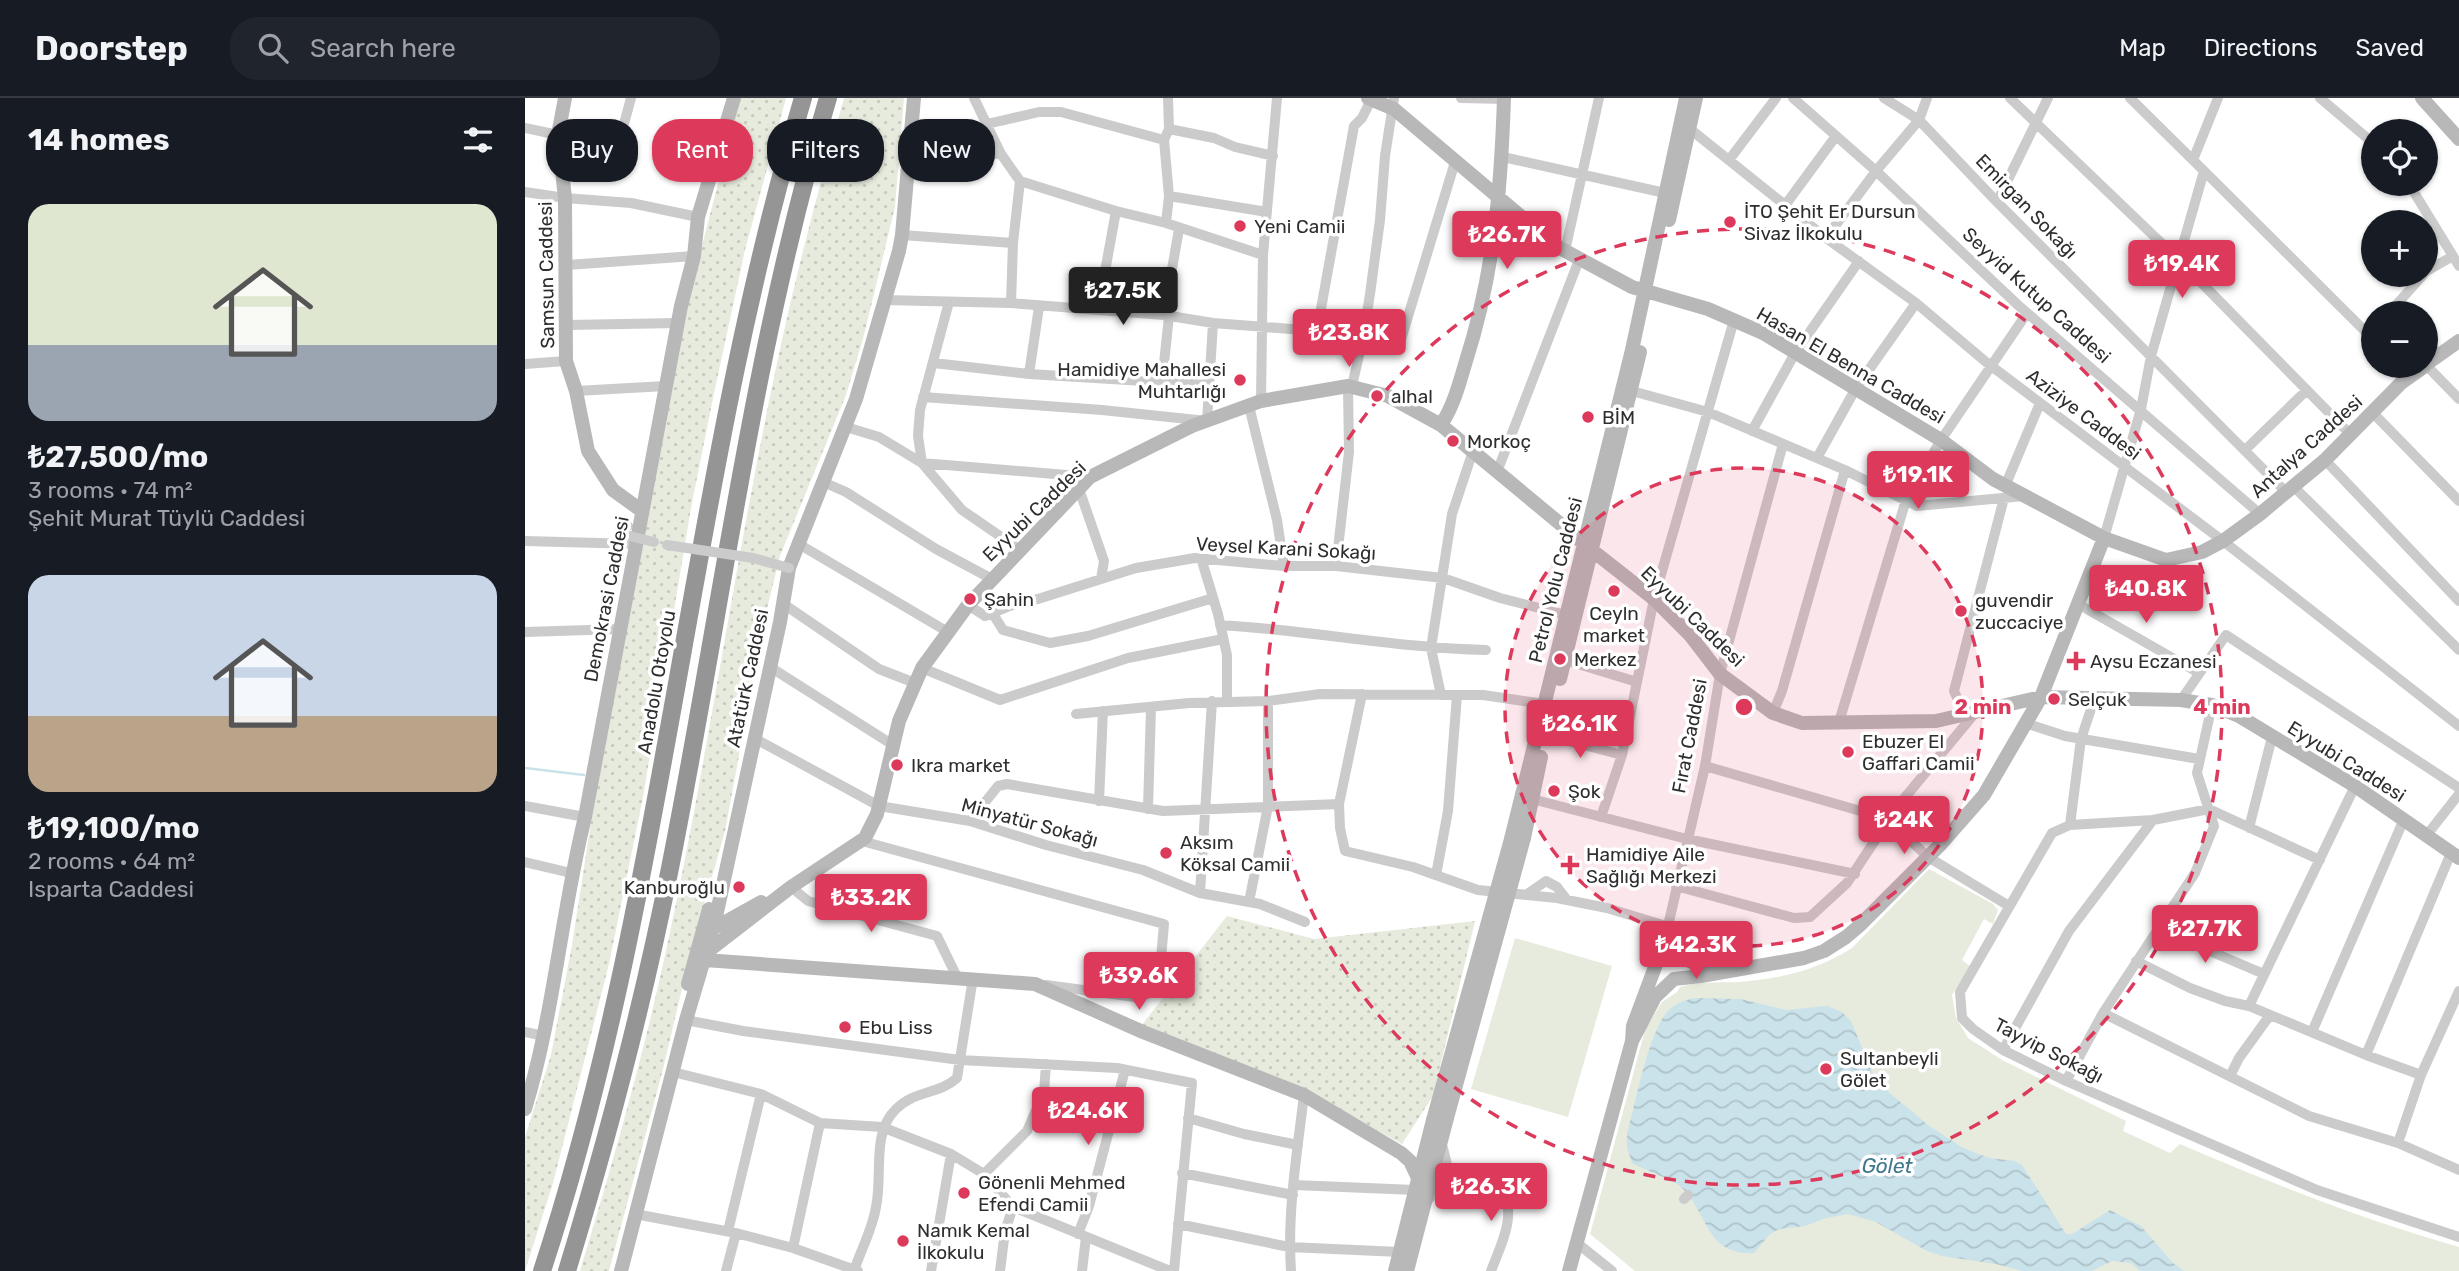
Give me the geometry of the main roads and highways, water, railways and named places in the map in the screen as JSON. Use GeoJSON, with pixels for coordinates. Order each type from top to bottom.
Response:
{"type":"FeatureCollection","features":[{"type":"Feature","properties":{"kind":"highway","name":"Anadolu Otoyolu"},"geometry":{"type":"LineString","coordinates":[[542,1271],[610,1022],[635,912],[666,756],[728,406],[758,265],[803,98]]}},
{"type":"Feature","properties":{"kind":"highway"},"geometry":{"type":"LineString","coordinates":[[567,1271],[612,1117],[651,960],[681,810],[733,511],[772,316],[828,98]]}},
{"type":"Feature","properties":{"kind":"water","name":"Gölet"},"geometry":{"type":"Polygon","coordinates":[[[1694,998],[1740,999],[1786,1010],[1827,1006],[1842,1012],[1851,1021],[1872,1072],[1885,1089],[1928,1125],[1963,1148],[1989,1158],[2015,1161],[2022,1165],[2066,1234],[2072,1234],[2110,1210],[2141,1226],[2173,1263],[2184,1271],[2140,1271],[2131,1263],[2112,1261],[2092,1271],[2022,1271],[1942,1256],[1927,1251],[1876,1222],[1848,1214],[1805,1226],[1779,1229],[1770,1234],[1754,1253],[1726,1248],[1710,1231],[1682,1188],[1632,1163],[1627,1147],[1627,1134],[1649,1049],[1662,1018],[1681,1002],[1694,998]]]}},
{"type":"Feature","properties":{"kind":"waterway"},"geometry":{"type":"LineString","coordinates":[[525,768],[584,775]]}},
{"type":"Feature","properties":{"kind":"place","name":"İTO Şehit Er Dursun Sivaz İlkokulu"},"geometry":{"type":"Point","coordinates":[1730,222]}},
{"type":"Feature","properties":{"kind":"place","name":"Yeni Camii"},"geometry":{"type":"Point","coordinates":[1240,226]}},
{"type":"Feature","properties":{"kind":"place","name":"Hamidiye Mahallesi Muhtarlığı"},"geometry":{"type":"Point","coordinates":[1240,380]}},
{"type":"Feature","properties":{"kind":"place","name":"alhal"},"geometry":{"type":"Point","coordinates":[1377,396]}},
{"type":"Feature","properties":{"kind":"place","name":"BİM"},"geometry":{"type":"Point","coordinates":[1588,417]}},
{"type":"Feature","properties":{"kind":"place","name":"Morkoç"},"geometry":{"type":"Point","coordinates":[1453,441]}},
{"type":"Feature","properties":{"kind":"place","name":"Ceyln market"},"geometry":{"type":"Point","coordinates":[1614,591]}},
{"type":"Feature","properties":{"kind":"place","name":"Şahin"},"geometry":{"type":"Point","coordinates":[970,599]}},
{"type":"Feature","properties":{"kind":"place","name":"guvendir zuccaciye"},"geometry":{"type":"Point","coordinates":[1961,611]}},
{"type":"Feature","properties":{"kind":"place","name":"Merkez"},"geometry":{"type":"Point","coordinates":[1560,659]}},
{"type":"Feature","properties":{"kind":"place","name":"Aysu Eczanesi"},"geometry":{"type":"Point","coordinates":[2076,661]}},
{"type":"Feature","properties":{"kind":"place","name":"Selçuk"},"geometry":{"type":"Point","coordinates":[2054,699]}},
{"type":"Feature","properties":{"kind":"place","name":"Ebuzer El Gaffari Camii"},"geometry":{"type":"Point","coordinates":[1848,752]}},
{"type":"Feature","properties":{"kind":"place","name":"Ikra market"},"geometry":{"type":"Point","coordinates":[897,765]}},
{"type":"Feature","properties":{"kind":"place","name":"Şok"},"geometry":{"type":"Point","coordinates":[1554,791]}},
{"type":"Feature","properties":{"kind":"place","name":"Aksım Köksal Camii"},"geometry":{"type":"Point","coordinates":[1166,853]}},
{"type":"Feature","properties":{"kind":"place","name":"Hamidiye Aile Sağlığı Merkezi"},"geometry":{"type":"Point","coordinates":[1570,865]}},
{"type":"Feature","properties":{"kind":"place","name":"Kanburoğlu"},"geometry":{"type":"Point","coordinates":[739,887]}},
{"type":"Feature","properties":{"kind":"place","name":"Ebu Liss"},"geometry":{"type":"Point","coordinates":[845,1027]}},
{"type":"Feature","properties":{"kind":"place","name":"Sultanbeyli Gölet"},"geometry":{"type":"Point","coordinates":[1826,1069]}},
{"type":"Feature","properties":{"kind":"place","name":"Gönenli Mehmed Efendi Camii"},"geometry":{"type":"Point","coordinates":[964,1193]}},
{"type":"Feature","properties":{"kind":"place","name":"Namık Kemal İlkokulu"},"geometry":{"type":"Point","coordinates":[903,1241]}}]}
